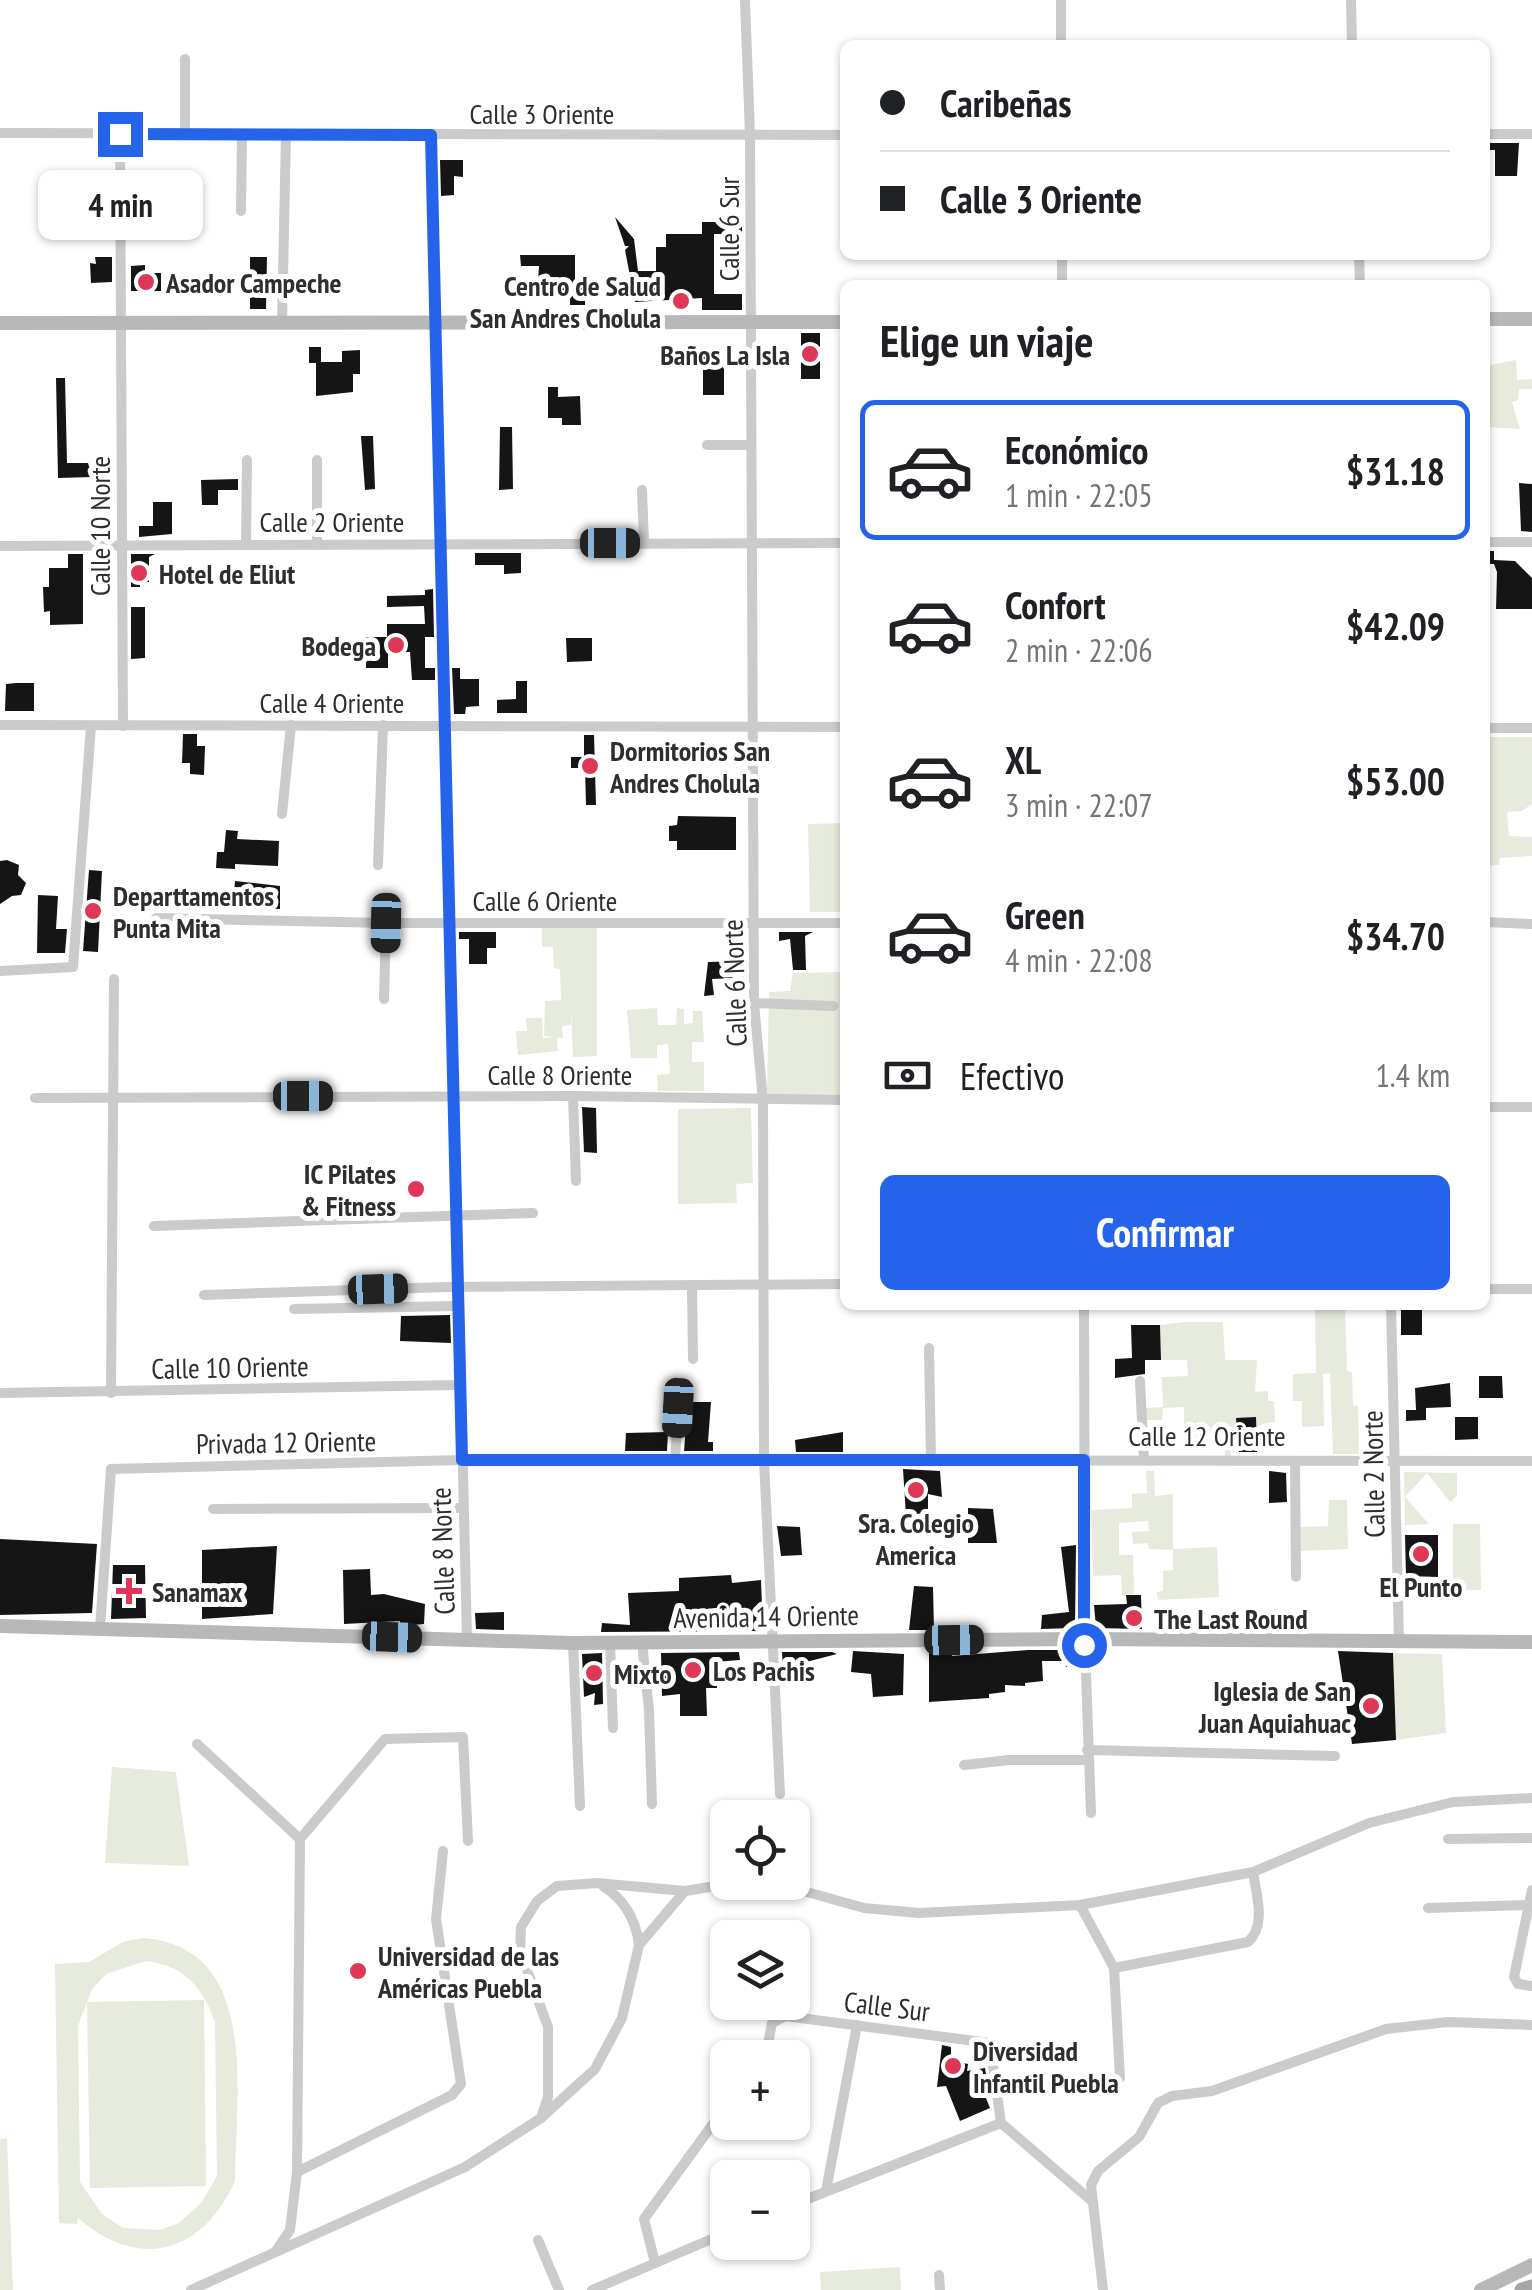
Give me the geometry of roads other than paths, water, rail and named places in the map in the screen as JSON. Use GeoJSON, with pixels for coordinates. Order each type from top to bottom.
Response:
{"type":"FeatureCollection","features":[{"type":"Feature","properties":{"kind":"main road"},"geometry":{"type":"LineString","coordinates":[[1490,319],[1532,319]]}},
{"type":"Feature","properties":{"kind":"main road"},"geometry":{"type":"LineString","coordinates":[[0,324],[840,322]]}},
{"type":"Feature","properties":{"kind":"main road","name":"Avenida 14 Oriente"},"geometry":{"type":"LineString","coordinates":[[0,1626],[573,1643],[1085,1639],[1532,1642]]}},
{"type":"Feature","properties":{"kind":"main road"},"geometry":{"type":"LineString","coordinates":[[1481,2290],[1532,2265]]}},
{"type":"Feature","properties":{"kind":"main road"},"geometry":{"type":"LineString","coordinates":[[1522,2290],[1532,2287]]}},
{"type":"Feature","properties":{"kind":"street","name":"Calle 6 Sur"},"geometry":{"type":"LineString","coordinates":[[744,0],[750,134],[750,323]]}},
{"type":"Feature","properties":{"kind":"street"},"geometry":{"type":"LineString","coordinates":[[1061,0],[1061,40]]}},
{"type":"Feature","properties":{"kind":"street"},"geometry":{"type":"LineString","coordinates":[[1350,0],[1352,40]]}},
{"type":"Feature","properties":{"kind":"street"},"geometry":{"type":"LineString","coordinates":[[185,59],[185,134]]}},
{"type":"Feature","properties":{"kind":"street","name":"Calle 3 Oriente"},"geometry":{"type":"LineString","coordinates":[[0,133],[840,135]]}},
{"type":"Feature","properties":{"kind":"street","name":"Calle 10 Norte"},"geometry":{"type":"LineString","coordinates":[[120,134],[123,726]]}},
{"type":"Feature","properties":{"kind":"street"},"geometry":{"type":"LineString","coordinates":[[241,211],[242,134]]}},
{"type":"Feature","properties":{"kind":"street"},"geometry":{"type":"LineString","coordinates":[[282,324],[286,134]]}},
{"type":"Feature","properties":{"kind":"street"},"geometry":{"type":"LineString","coordinates":[[1490,134],[1532,134]]}},
{"type":"Feature","properties":{"kind":"street","name":"Calle 8 Norte"},"geometry":{"type":"LineString","coordinates":[[431,135],[468,1639]]}},
{"type":"Feature","properties":{"kind":"street","name":"Calle 6 Norte"},"geometry":{"type":"LineString","coordinates":[[750,323],[754,1003],[763,1101],[764,1460],[780,1794]]}},
{"type":"Feature","properties":{"kind":"street"},"geometry":{"type":"LineString","coordinates":[[706,445],[748,445]]}},
{"type":"Feature","properties":{"kind":"street"},"geometry":{"type":"LineString","coordinates":[[246,544],[247,460]]}},
{"type":"Feature","properties":{"kind":"street"},"geometry":{"type":"LineString","coordinates":[[316,545],[317,460]]}},
{"type":"Feature","properties":{"kind":"street"},"geometry":{"type":"LineString","coordinates":[[642,490],[644,544]]}},
{"type":"Feature","properties":{"kind":"street","name":"Calle 2 Oriente"},"geometry":{"type":"LineString","coordinates":[[0,546],[121,542],[840,543]]}},
{"type":"Feature","properties":{"kind":"street"},"geometry":{"type":"LineString","coordinates":[[1490,542],[1532,542]]}},
{"type":"Feature","properties":{"kind":"street","name":"Calle 4 Oriente"},"geometry":{"type":"LineString","coordinates":[[0,725],[444,723],[840,727]]}},
{"type":"Feature","properties":{"kind":"street"},"geometry":{"type":"LineString","coordinates":[[282,814],[291,725]]}},
{"type":"Feature","properties":{"kind":"street"},"geometry":{"type":"LineString","coordinates":[[378,865],[383,725]]}},
{"type":"Feature","properties":{"kind":"street"},"geometry":{"type":"LineString","coordinates":[[0,972],[73,967],[91,726]]}},
{"type":"Feature","properties":{"kind":"street"},"geometry":{"type":"LineString","coordinates":[[1490,728],[1532,728]]}},
{"type":"Feature","properties":{"kind":"street","name":"Calle 6 Oriente"},"geometry":{"type":"LineString","coordinates":[[156,918],[386,923],[840,923]]}},
{"type":"Feature","properties":{"kind":"street"},"geometry":{"type":"LineString","coordinates":[[1490,922],[1532,924]]}},
{"type":"Feature","properties":{"kind":"street"},"geometry":{"type":"LineString","coordinates":[[384,999],[386,923]]}},
{"type":"Feature","properties":{"kind":"street"},"geometry":{"type":"LineString","coordinates":[[111,1393],[114,980]]}},
{"type":"Feature","properties":{"kind":"street"},"geometry":{"type":"LineString","coordinates":[[754,1003],[834,1006]]}},
{"type":"Feature","properties":{"kind":"street"},"geometry":{"type":"LineString","coordinates":[[573,1096],[576,1181]]}},
{"type":"Feature","properties":{"kind":"street","name":"Calle 8 Oriente"},"geometry":{"type":"LineString","coordinates":[[35,1098],[573,1096],[840,1100]]}},
{"type":"Feature","properties":{"kind":"street"},"geometry":{"type":"LineString","coordinates":[[1490,1108],[1532,1107]]}},
{"type":"Feature","properties":{"kind":"street"},"geometry":{"type":"LineString","coordinates":[[154,1226],[533,1213]]}},
{"type":"Feature","properties":{"kind":"street"},"geometry":{"type":"LineString","coordinates":[[204,1295],[458,1287],[840,1284]]}},
{"type":"Feature","properties":{"kind":"street"},"geometry":{"type":"LineString","coordinates":[[692,1286],[694,1360]]}},
{"type":"Feature","properties":{"kind":"street"},"geometry":{"type":"LineString","coordinates":[[1490,1289],[1532,1289]]}},
{"type":"Feature","properties":{"kind":"street"},"geometry":{"type":"LineString","coordinates":[[294,1309],[458,1306]]}},
{"type":"Feature","properties":{"kind":"street"},"geometry":{"type":"LineString","coordinates":[[1084,1310],[1085,1639],[1091,1813]]}},
{"type":"Feature","properties":{"kind":"street","name":"Calle 2 Norte"},"geometry":{"type":"LineString","coordinates":[[1391,1310],[1399,1642]]}},
{"type":"Feature","properties":{"kind":"street"},"geometry":{"type":"LineString","coordinates":[[929,1348],[931,1460]]}},
{"type":"Feature","properties":{"kind":"street"},"geometry":{"type":"LineString","coordinates":[[1140,1382],[1144,1460]]}},
{"type":"Feature","properties":{"kind":"street","name":"Calle 10 Oriente"},"geometry":{"type":"LineString","coordinates":[[0,1393],[460,1384]]}},
{"type":"Feature","properties":{"kind":"street"},"geometry":{"type":"LineString","coordinates":[[675,1460],[678,1408]]}},
{"type":"Feature","properties":{"kind":"street","name":"Calle 12 Oriente"},"geometry":{"type":"LineString","coordinates":[[462,1460],[1532,1461]]}},
{"type":"Feature","properties":{"kind":"street","name":"Privada 12 Oriente"},"geometry":{"type":"LineString","coordinates":[[100,1628],[111,1470],[462,1460]]}},
{"type":"Feature","properties":{"kind":"street"},"geometry":{"type":"LineString","coordinates":[[1295,1460],[1296,1577]]}},
{"type":"Feature","properties":{"kind":"street"},"geometry":{"type":"LineString","coordinates":[[213,1510],[463,1508]]}},
{"type":"Feature","properties":{"kind":"street"},"geometry":{"type":"LineString","coordinates":[[610,1642],[613,1728]]}},
{"type":"Feature","properties":{"kind":"street"},"geometry":{"type":"LineString","coordinates":[[642,1642],[652,1804]]}},
{"type":"Feature","properties":{"kind":"street"},"geometry":{"type":"LineString","coordinates":[[573,1643],[580,1806]]}},
{"type":"Feature","properties":{"kind":"street"},"geometry":{"type":"LineString","coordinates":[[276,2252],[290,2230],[297,2172],[300,1839],[386,1739],[463,1737],[468,1841]]}},
{"type":"Feature","properties":{"kind":"street"},"geometry":{"type":"LineString","coordinates":[[197,1744],[300,1839]]}},
{"type":"Feature","properties":{"kind":"street"},"geometry":{"type":"LineString","coordinates":[[964,1765],[1088,1755],[1334,1756]]}},
{"type":"Feature","properties":{"kind":"street"},"geometry":{"type":"LineString","coordinates":[[541,2118],[548,2097],[548,2027],[520,1952],[521,1927],[537,1901],[557,1886],[598,1883],[684,1891],[734,1883],[782,1885],[864,1908],[918,1913],[1080,1905],[1253,1872],[1370,1823],[1453,1802],[1532,1798]]}},
{"type":"Feature","properties":{"kind":"street"},"geometry":{"type":"LineString","coordinates":[[1448,1839],[1532,1838]]}},
{"type":"Feature","properties":{"kind":"street"},"geometry":{"type":"LineString","coordinates":[[297,2172],[452,2095],[461,2084],[436,1918],[443,1852]]}},
{"type":"Feature","properties":{"kind":"street"},"geometry":{"type":"LineString","coordinates":[[1114,1968],[1248,1942],[1257,1934],[1259,1921],[1253,1872]]}},
{"type":"Feature","properties":{"kind":"street"},"geometry":{"type":"LineString","coordinates":[[191,2290],[465,2167],[541,2118],[595,2069],[622,2018],[638,1945],[637,1926],[630,1913],[612,1892],[598,1883]]}},
{"type":"Feature","properties":{"kind":"street"},"geometry":{"type":"LineString","coordinates":[[1532,1890],[1514,1978],[1518,1984],[1532,1986]]}},
{"type":"Feature","properties":{"kind":"street"},"geometry":{"type":"LineString","coordinates":[[638,1945],[684,1891]]}},
{"type":"Feature","properties":{"kind":"street"},"geometry":{"type":"LineString","coordinates":[[1080,1905],[1114,1968],[1120,2078]]}},
{"type":"Feature","properties":{"kind":"street"},"geometry":{"type":"LineString","coordinates":[[1428,1908],[1528,1905]]}},
{"type":"Feature","properties":{"kind":"street","name":"Calle Sur"},"geometry":{"type":"LineString","coordinates":[[769,2040],[772,2023],[778,2017],[990,2043],[1001,2124]]}},
{"type":"Feature","properties":{"kind":"street"},"geometry":{"type":"LineString","coordinates":[[1103,2290],[1090,2185],[1098,2171],[1139,2137],[1158,2104],[1172,2096],[1212,2091],[1386,2029],[1448,2022],[1532,2025]]}},
{"type":"Feature","properties":{"kind":"street"},"geometry":{"type":"LineString","coordinates":[[826,2191],[857,2024]]}},
{"type":"Feature","properties":{"kind":"street"},"geometry":{"type":"LineString","coordinates":[[810,2198],[1001,2124],[1093,2202]]}},
{"type":"Feature","properties":{"kind":"street"},"geometry":{"type":"LineString","coordinates":[[654,2262],[644,2219],[710,2129]]}},
{"type":"Feature","properties":{"kind":"street"},"geometry":{"type":"LineString","coordinates":[[592,2290],[710,2239]]}},
{"type":"Feature","properties":{"kind":"street"},"geometry":{"type":"LineString","coordinates":[[538,2240],[559,2290]]}},
{"type":"Feature","properties":{"kind":"street"},"geometry":{"type":"LineString","coordinates":[[939,2275],[940,2290]]}},
{"type":"Feature","properties":{"kind":"place","name":"Asador Campeche"},"geometry":{"type":"Point","coordinates":[146,282]}},
{"type":"Feature","properties":{"kind":"place","name":"Centro de Salud San Andres Cholula"},"geometry":{"type":"Point","coordinates":[681,301]}},
{"type":"Feature","properties":{"kind":"place","name":"Baños La Isla"},"geometry":{"type":"Point","coordinates":[810,354]}},
{"type":"Feature","properties":{"kind":"place","name":"Hotel de Eliut"},"geometry":{"type":"Point","coordinates":[139,573]}},
{"type":"Feature","properties":{"kind":"place","name":"Bodega"},"geometry":{"type":"Point","coordinates":[396,645]}},
{"type":"Feature","properties":{"kind":"place","name":"Dormitorios San Andres Cholula"},"geometry":{"type":"Point","coordinates":[590,766]}},
{"type":"Feature","properties":{"kind":"place","name":"Departtamentos Punta Mita"},"geometry":{"type":"Point","coordinates":[93,911]}},
{"type":"Feature","properties":{"kind":"place","name":"IC Pilates & Fitness"},"geometry":{"type":"Point","coordinates":[416,1189]}},
{"type":"Feature","properties":{"kind":"place","name":"Sra. Colegio America"},"geometry":{"type":"Point","coordinates":[916,1490]}},
{"type":"Feature","properties":{"kind":"place","name":"El Punto"},"geometry":{"type":"Point","coordinates":[1421,1554]}},
{"type":"Feature","properties":{"kind":"place","name":"Sanamax"},"geometry":{"type":"Point","coordinates":[129,1591]}},
{"type":"Feature","properties":{"kind":"place","name":"The Last Round"},"geometry":{"type":"Point","coordinates":[1134,1618]}},
{"type":"Feature","properties":{"kind":"place","name":"Los Pachis"},"geometry":{"type":"Point","coordinates":[693,1670]}},
{"type":"Feature","properties":{"kind":"place","name":"Mixto"},"geometry":{"type":"Point","coordinates":[594,1673]}},
{"type":"Feature","properties":{"kind":"place","name":"Iglesia de San Juan Aquiahuac"},"geometry":{"type":"Point","coordinates":[1371,1706]}},
{"type":"Feature","properties":{"kind":"place","name":"Universidad de las Américas Puebla"},"geometry":{"type":"Point","coordinates":[358,1971]}},
{"type":"Feature","properties":{"kind":"place","name":"Diversidad Infantil Puebla"},"geometry":{"type":"Point","coordinates":[953,2066]}}]}
